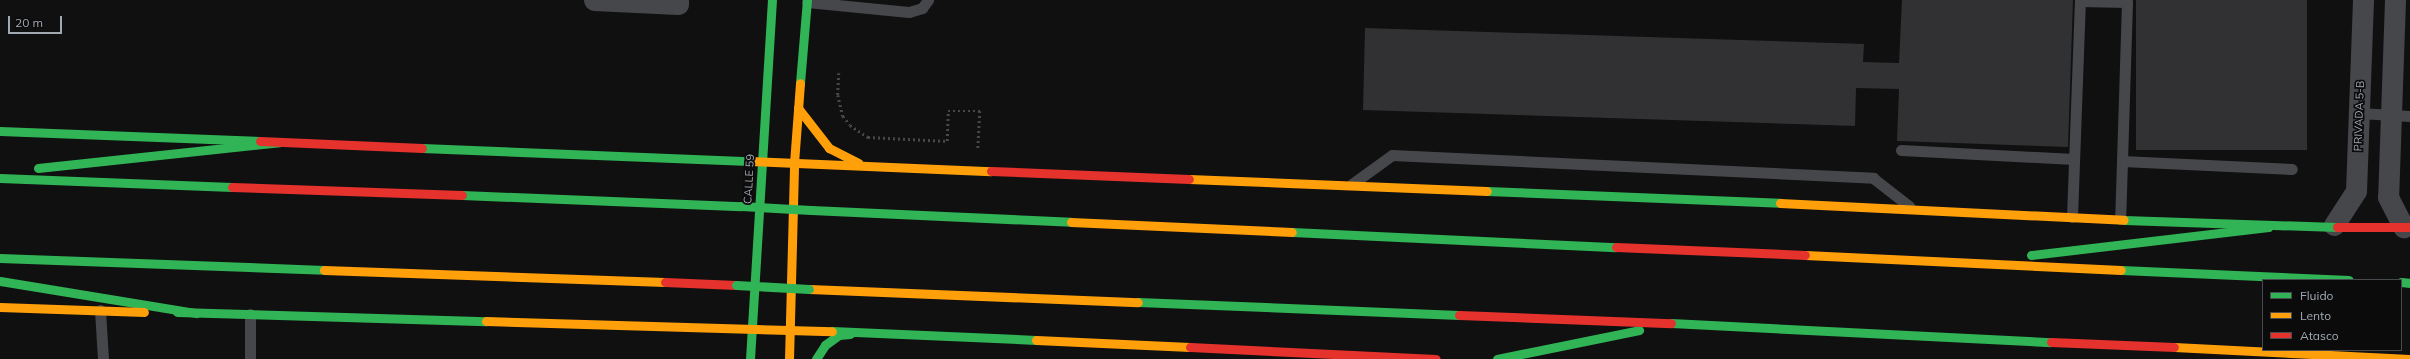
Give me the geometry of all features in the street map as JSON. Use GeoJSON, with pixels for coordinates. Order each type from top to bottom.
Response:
{"type":"FeatureCollection","features":[{"type":"Feature","properties":{"kind":"main road","name":"CALLE 59"},"geometry":{"type":"LineString","coordinates":[[750,359],[772,0]]}},
{"type":"Feature","properties":{"kind":"main road"},"geometry":{"type":"LineString","coordinates":[[789,359],[794,163],[807,1]]}},
{"type":"Feature","properties":{"kind":"main road"},"geometry":{"type":"LineString","coordinates":[[798,108],[829,148],[866,166]]}},
{"type":"Feature","properties":{"kind":"main road"},"geometry":{"type":"LineString","coordinates":[[0,131],[1350,185],[1913,209],[2268,227],[2334,225],[2407,227]]}},
{"type":"Feature","properties":{"kind":"main road"},"geometry":{"type":"LineString","coordinates":[[0,172],[280,142]]}},
{"type":"Feature","properties":{"kind":"main road"},"geometry":{"type":"LineString","coordinates":[[0,178],[741,206],[2326,279]]}},
{"type":"Feature","properties":{"kind":"main road"},"geometry":{"type":"LineString","coordinates":[[1960,263],[2268,227]]}},
{"type":"Feature","properties":{"kind":"main road"},"geometry":{"type":"LineString","coordinates":[[0,258],[736,285],[1671,323],[2192,350],[2410,359]]}},
{"type":"Feature","properties":{"kind":"main road"},"geometry":{"type":"LineString","coordinates":[[0,281],[196,313]]}},
{"type":"Feature","properties":{"kind":"main road"},"geometry":{"type":"LineString","coordinates":[[0,307],[752,330],[865,332],[1436,359]]}},
{"type":"Feature","properties":{"kind":"main road"},"geometry":{"type":"LineString","coordinates":[[1497,359],[1671,323]]}},
{"type":"Feature","properties":{"kind":"main road"},"geometry":{"type":"LineString","coordinates":[[816,359],[825,345],[839,335],[865,332]]}},
{"type":"Feature","properties":{"kind":"main road"},"geometry":{"type":"LineString","coordinates":[[2192,350],[2237,359]]}},
{"type":"Feature","properties":{"kind":"street"},"geometry":{"type":"LineString","coordinates":[[594,0],[678,2]]}},
{"type":"Feature","properties":{"kind":"street","name":"PRIVADA 5-B"},"geometry":{"type":"LineString","coordinates":[[2334,225],[2356,190],[2363,0]]}},
{"type":"Feature","properties":{"kind":"street"},"geometry":{"type":"LineString","coordinates":[[2395,0],[2400,115],[2388,197],[2407,227]]}},
{"type":"Feature","properties":{"kind":"lane"},"geometry":{"type":"LineString","coordinates":[[807,1],[909,12],[922,8],[928,0]]}},
{"type":"Feature","properties":{"kind":"lane"},"geometry":{"type":"LineString","coordinates":[[2072,217],[2080,1],[2127,2],[2120,219]]}},
{"type":"Feature","properties":{"kind":"lane"},"geometry":{"type":"LineString","coordinates":[[2359,113],[2400,115]]}},
{"type":"Feature","properties":{"kind":"lane"},"geometry":{"type":"LineString","coordinates":[[1901,150],[2074,159]]}},
{"type":"Feature","properties":{"kind":"lane"},"geometry":{"type":"LineString","coordinates":[[1350,185],[1392,155],[1873,178],[1913,209]]}},
{"type":"Feature","properties":{"kind":"lane"},"geometry":{"type":"LineString","coordinates":[[2122,161],[2292,170]]}},
{"type":"Feature","properties":{"kind":"lane"},"geometry":{"type":"LineString","coordinates":[[100,310],[103,359]]}},
{"type":"Feature","properties":{"kind":"lane"},"geometry":{"type":"LineString","coordinates":[[250,314],[250,359]]}},
{"type":"Feature","properties":{"kind":"path"},"geometry":{"type":"LineString","coordinates":[[839,73],[838,95],[842,112],[859,132],[877,139],[947,141]]}},
{"type":"Feature","properties":{"kind":"path"},"geometry":{"type":"LineString","coordinates":[[946,148],[948,110],[980,111],[978,150]]}},
{"type":"Feature","properties":{"kind":"building"},"geometry":{"type":"Polygon","coordinates":[[[1902,0],[2073,0],[2068,147],[1897,141],[1899,89],[1856,88],[1855,126],[1363,110],[1365,28],[1864,44],[1863,62],[1899,63],[1902,0]]]}},
{"type":"Feature","properties":{"kind":"building"},"geometry":{"type":"Polygon","coordinates":[[[2136,0],[2307,0],[2307,150],[2136,150],[2136,0]]]}},
{"type":"Feature","properties":{"kind":"traffic: fast"},"geometry":{"type":"LineString","coordinates":[[750,359],[772,0]]}},
{"type":"Feature","properties":{"kind":"traffic: fast"},"geometry":{"type":"LineString","coordinates":[[800,83],[807,0]]}},
{"type":"Feature","properties":{"kind":"traffic: fast"},"geometry":{"type":"LineString","coordinates":[[0,131],[260,141]]}},
{"type":"Feature","properties":{"kind":"traffic: fast"},"geometry":{"type":"LineString","coordinates":[[38,168],[280,142]]}},
{"type":"Feature","properties":{"kind":"traffic: fast"},"geometry":{"type":"LineString","coordinates":[[422,148],[749,161]]}},
{"type":"Feature","properties":{"kind":"traffic: fast"},"geometry":{"type":"LineString","coordinates":[[0,178],[232,187]]}},
{"type":"Feature","properties":{"kind":"traffic: fast"},"geometry":{"type":"LineString","coordinates":[[1487,191],[1780,203]]}},
{"type":"Feature","properties":{"kind":"traffic: fast"},"geometry":{"type":"LineString","coordinates":[[462,195],[741,206]]}},
{"type":"Feature","properties":{"kind":"traffic: fast"},"geometry":{"type":"LineString","coordinates":[[741,206],[811,210]]}},
{"type":"Feature","properties":{"kind":"traffic: fast"},"geometry":{"type":"LineString","coordinates":[[811,210],[1071,222]]}},
{"type":"Feature","properties":{"kind":"traffic: fast"},"geometry":{"type":"LineString","coordinates":[[2124,220],[2337,227]]}},
{"type":"Feature","properties":{"kind":"traffic: fast"},"geometry":{"type":"LineString","coordinates":[[2031,255],[2268,227]]}},
{"type":"Feature","properties":{"kind":"traffic: fast"},"geometry":{"type":"LineString","coordinates":[[1292,232],[1616,247]]}},
{"type":"Feature","properties":{"kind":"traffic: fast"},"geometry":{"type":"LineString","coordinates":[[0,258],[324,270]]}},
{"type":"Feature","properties":{"kind":"traffic: fast"},"geometry":{"type":"LineString","coordinates":[[2121,270],[2326,279]]}},
{"type":"Feature","properties":{"kind":"traffic: fast"},"geometry":{"type":"LineString","coordinates":[[0,281],[196,313]]}},
{"type":"Feature","properties":{"kind":"traffic: fast"},"geometry":{"type":"LineString","coordinates":[[2402,282],[2410,283]]}},
{"type":"Feature","properties":{"kind":"traffic: fast"},"geometry":{"type":"LineString","coordinates":[[736,285],[809,289]]}},
{"type":"Feature","properties":{"kind":"traffic: fast"},"geometry":{"type":"LineString","coordinates":[[1138,302],[1459,315]]}},
{"type":"Feature","properties":{"kind":"traffic: fast"},"geometry":{"type":"LineString","coordinates":[[177,312],[486,321]]}},
{"type":"Feature","properties":{"kind":"traffic: fast"},"geometry":{"type":"LineString","coordinates":[[1671,323],[2051,342]]}},
{"type":"Feature","properties":{"kind":"traffic: fast"},"geometry":{"type":"LineString","coordinates":[[1497,359],[1639,330]]}},
{"type":"Feature","properties":{"kind":"traffic: fast"},"geometry":{"type":"LineString","coordinates":[[832,331],[1036,340]]}},
{"type":"Feature","properties":{"kind":"traffic: fast"},"geometry":{"type":"LineString","coordinates":[[816,359],[825,345],[839,335],[850,334]]}},
{"type":"Feature","properties":{"kind":"traffic: slow"},"geometry":{"type":"LineString","coordinates":[[789,359],[794,163],[800,83]]}},
{"type":"Feature","properties":{"kind":"traffic: slow"},"geometry":{"type":"LineString","coordinates":[[798,108],[829,148],[858,163]]}},
{"type":"Feature","properties":{"kind":"traffic: slow"},"geometry":{"type":"LineString","coordinates":[[749,161],[991,171]]}},
{"type":"Feature","properties":{"kind":"traffic: slow"},"geometry":{"type":"LineString","coordinates":[[1189,179],[1487,191]]}},
{"type":"Feature","properties":{"kind":"traffic: slow"},"geometry":{"type":"LineString","coordinates":[[1780,203],[2124,220]]}},
{"type":"Feature","properties":{"kind":"traffic: slow"},"geometry":{"type":"LineString","coordinates":[[1071,222],[1292,232]]}},
{"type":"Feature","properties":{"kind":"traffic: slow"},"geometry":{"type":"LineString","coordinates":[[1805,255],[2121,270]]}},
{"type":"Feature","properties":{"kind":"traffic: slow"},"geometry":{"type":"LineString","coordinates":[[324,270],[665,282]]}},
{"type":"Feature","properties":{"kind":"traffic: slow"},"geometry":{"type":"LineString","coordinates":[[809,289],[1138,302]]}},
{"type":"Feature","properties":{"kind":"traffic: slow"},"geometry":{"type":"LineString","coordinates":[[0,307],[144,312]]}},
{"type":"Feature","properties":{"kind":"traffic: slow"},"geometry":{"type":"LineString","coordinates":[[486,321],[832,331]]}},
{"type":"Feature","properties":{"kind":"traffic: slow"},"geometry":{"type":"LineString","coordinates":[[1036,340],[1190,347]]}},
{"type":"Feature","properties":{"kind":"traffic: slow"},"geometry":{"type":"LineString","coordinates":[[2174,347],[2410,359]]}},
{"type":"Feature","properties":{"kind":"traffic: jam"},"geometry":{"type":"LineString","coordinates":[[260,141],[422,148]]}},
{"type":"Feature","properties":{"kind":"traffic: jam"},"geometry":{"type":"LineString","coordinates":[[991,171],[1189,179]]}},
{"type":"Feature","properties":{"kind":"traffic: jam"},"geometry":{"type":"LineString","coordinates":[[232,187],[462,195]]}},
{"type":"Feature","properties":{"kind":"traffic: jam"},"geometry":{"type":"LineString","coordinates":[[2337,227],[2410,227]]}},
{"type":"Feature","properties":{"kind":"traffic: jam"},"geometry":{"type":"LineString","coordinates":[[1616,247],[1805,255]]}},
{"type":"Feature","properties":{"kind":"traffic: jam"},"geometry":{"type":"LineString","coordinates":[[665,282],[736,285]]}},
{"type":"Feature","properties":{"kind":"traffic: jam"},"geometry":{"type":"LineString","coordinates":[[1459,315],[1671,323]]}},
{"type":"Feature","properties":{"kind":"traffic: jam"},"geometry":{"type":"LineString","coordinates":[[2051,342],[2174,347]]}},
{"type":"Feature","properties":{"kind":"traffic: jam"},"geometry":{"type":"LineString","coordinates":[[1190,347],[1436,359]]}}]}
